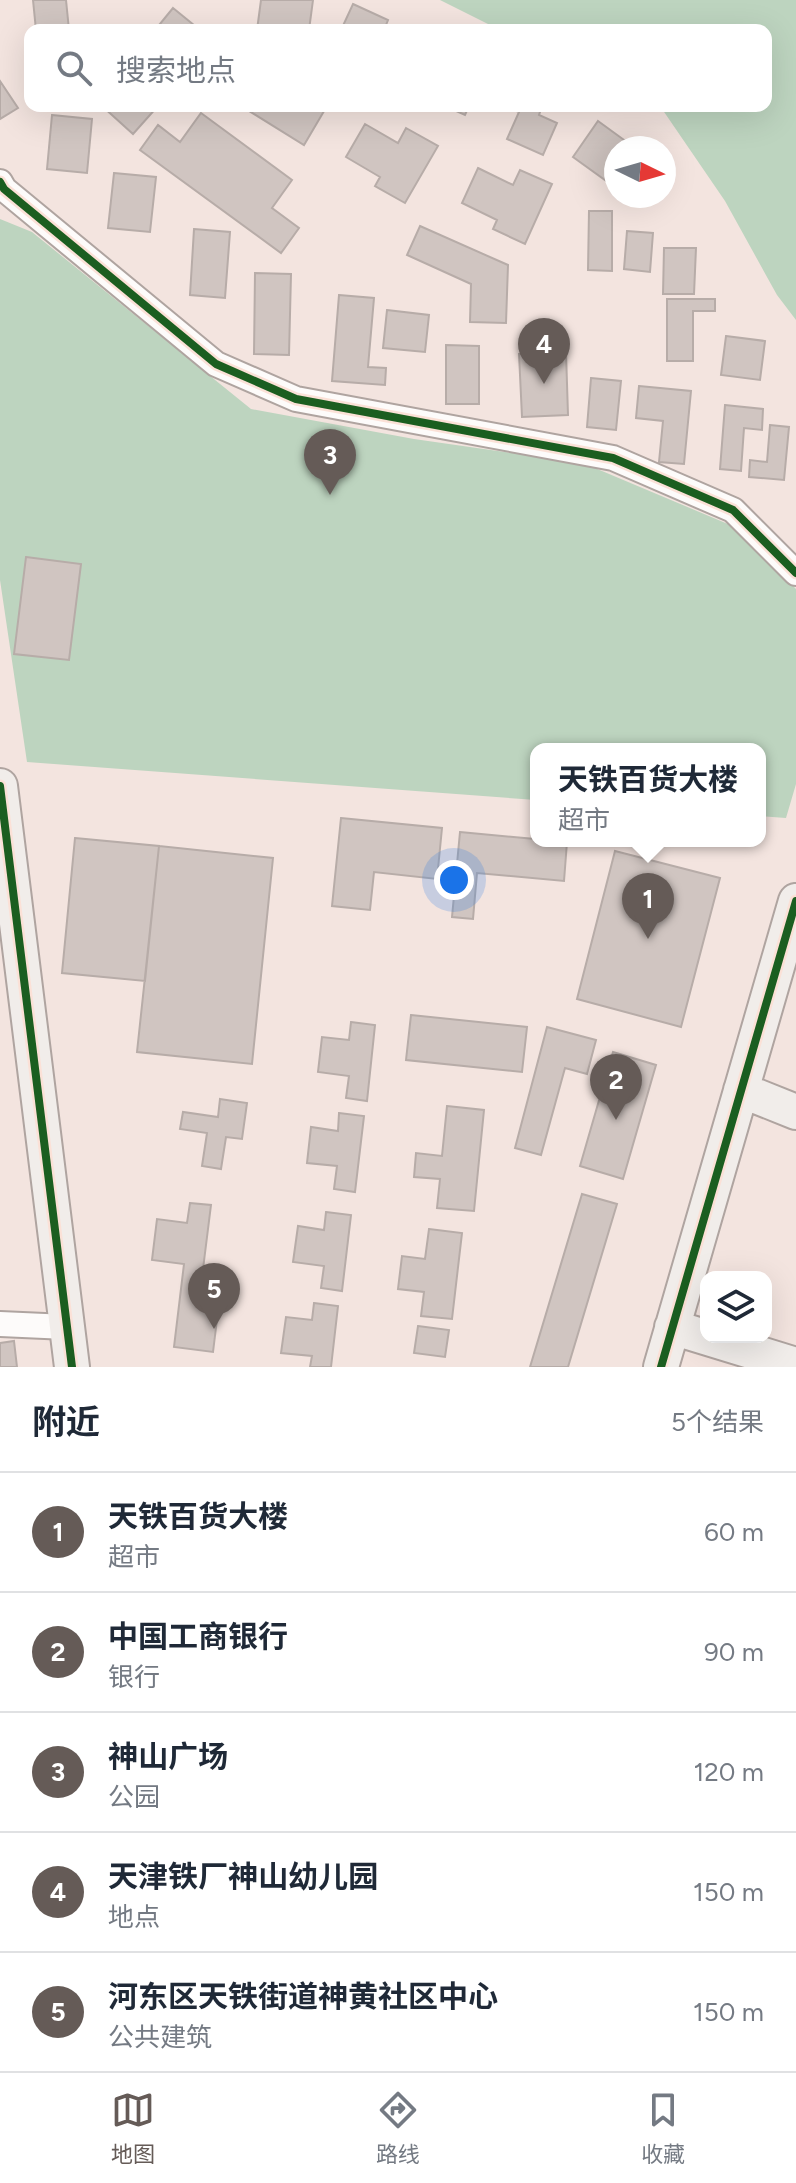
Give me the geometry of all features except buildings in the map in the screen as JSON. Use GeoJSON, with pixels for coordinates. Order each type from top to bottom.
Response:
{"type":"FeatureCollection","features":[{"type":"Feature","properties":{"kind":"street"},"geometry":{"type":"LineString","coordinates":[[0,182],[4,189],[216,364],[296,399],[613,458],[733,510],[796,573]]}},
{"type":"Feature","properties":{"kind":"street"},"geometry":{"type":"LineString","coordinates":[[0,786],[72,1367]]}},
{"type":"Feature","properties":{"kind":"street"},"geometry":{"type":"LineString","coordinates":[[661,1367],[796,901]]}},
{"type":"Feature","properties":{"kind":"street"},"geometry":{"type":"LineString","coordinates":[[741,1090],[796,1112]]}},
{"type":"Feature","properties":{"kind":"street"},"geometry":{"type":"LineString","coordinates":[[0,1324],[67,1327]]}},
{"type":"Feature","properties":{"kind":"street"},"geometry":{"type":"LineString","coordinates":[[672,1327],[796,1365]]}},
{"type":"Feature","properties":{"kind":"green space"},"geometry":{"type":"Polygon","coordinates":[[[440,0],[796,0],[796,320],[777,295],[725,201],[664,112],[772,112],[772,24],[488,24],[440,0]]]}},
{"type":"Feature","properties":{"kind":"green space"},"geometry":{"type":"Polygon","coordinates":[[[0,219],[32,232],[251,409],[414,439],[583,463],[735,527],[796,589],[796,784],[786,818],[766,816],[766,743],[530,743],[530,800],[27,762],[0,580],[0,219]]]}},
{"type":"Feature","properties":{"kind":"cycle path"},"geometry":{"type":"LineString","coordinates":[[0,182],[4,189],[216,364],[296,399],[613,458],[733,510],[796,573]]}},
{"type":"Feature","properties":{"kind":"cycle path"},"geometry":{"type":"LineString","coordinates":[[0,786],[72,1367]]}},
{"type":"Feature","properties":{"kind":"cycle path"},"geometry":{"type":"LineString","coordinates":[[661,1367],[796,901]]}},
{"type":"Feature","properties":{"kind":"place","name":"天津铁厂神山幼儿园"},"geometry":{"type":"Point","coordinates":[544,384]}},
{"type":"Feature","properties":{"kind":"place","name":"神山广场"},"geometry":{"type":"Point","coordinates":[330,495]}},
{"type":"Feature","properties":{"kind":"place","name":"天铁百货大楼"},"geometry":{"type":"Point","coordinates":[648,939]}},
{"type":"Feature","properties":{"kind":"place","name":"中国工商银行"},"geometry":{"type":"Point","coordinates":[616,1120]}},
{"type":"Feature","properties":{"kind":"place","name":"河东区天铁街道神黄社区中心"},"geometry":{"type":"Point","coordinates":[214,1329]}}]}
